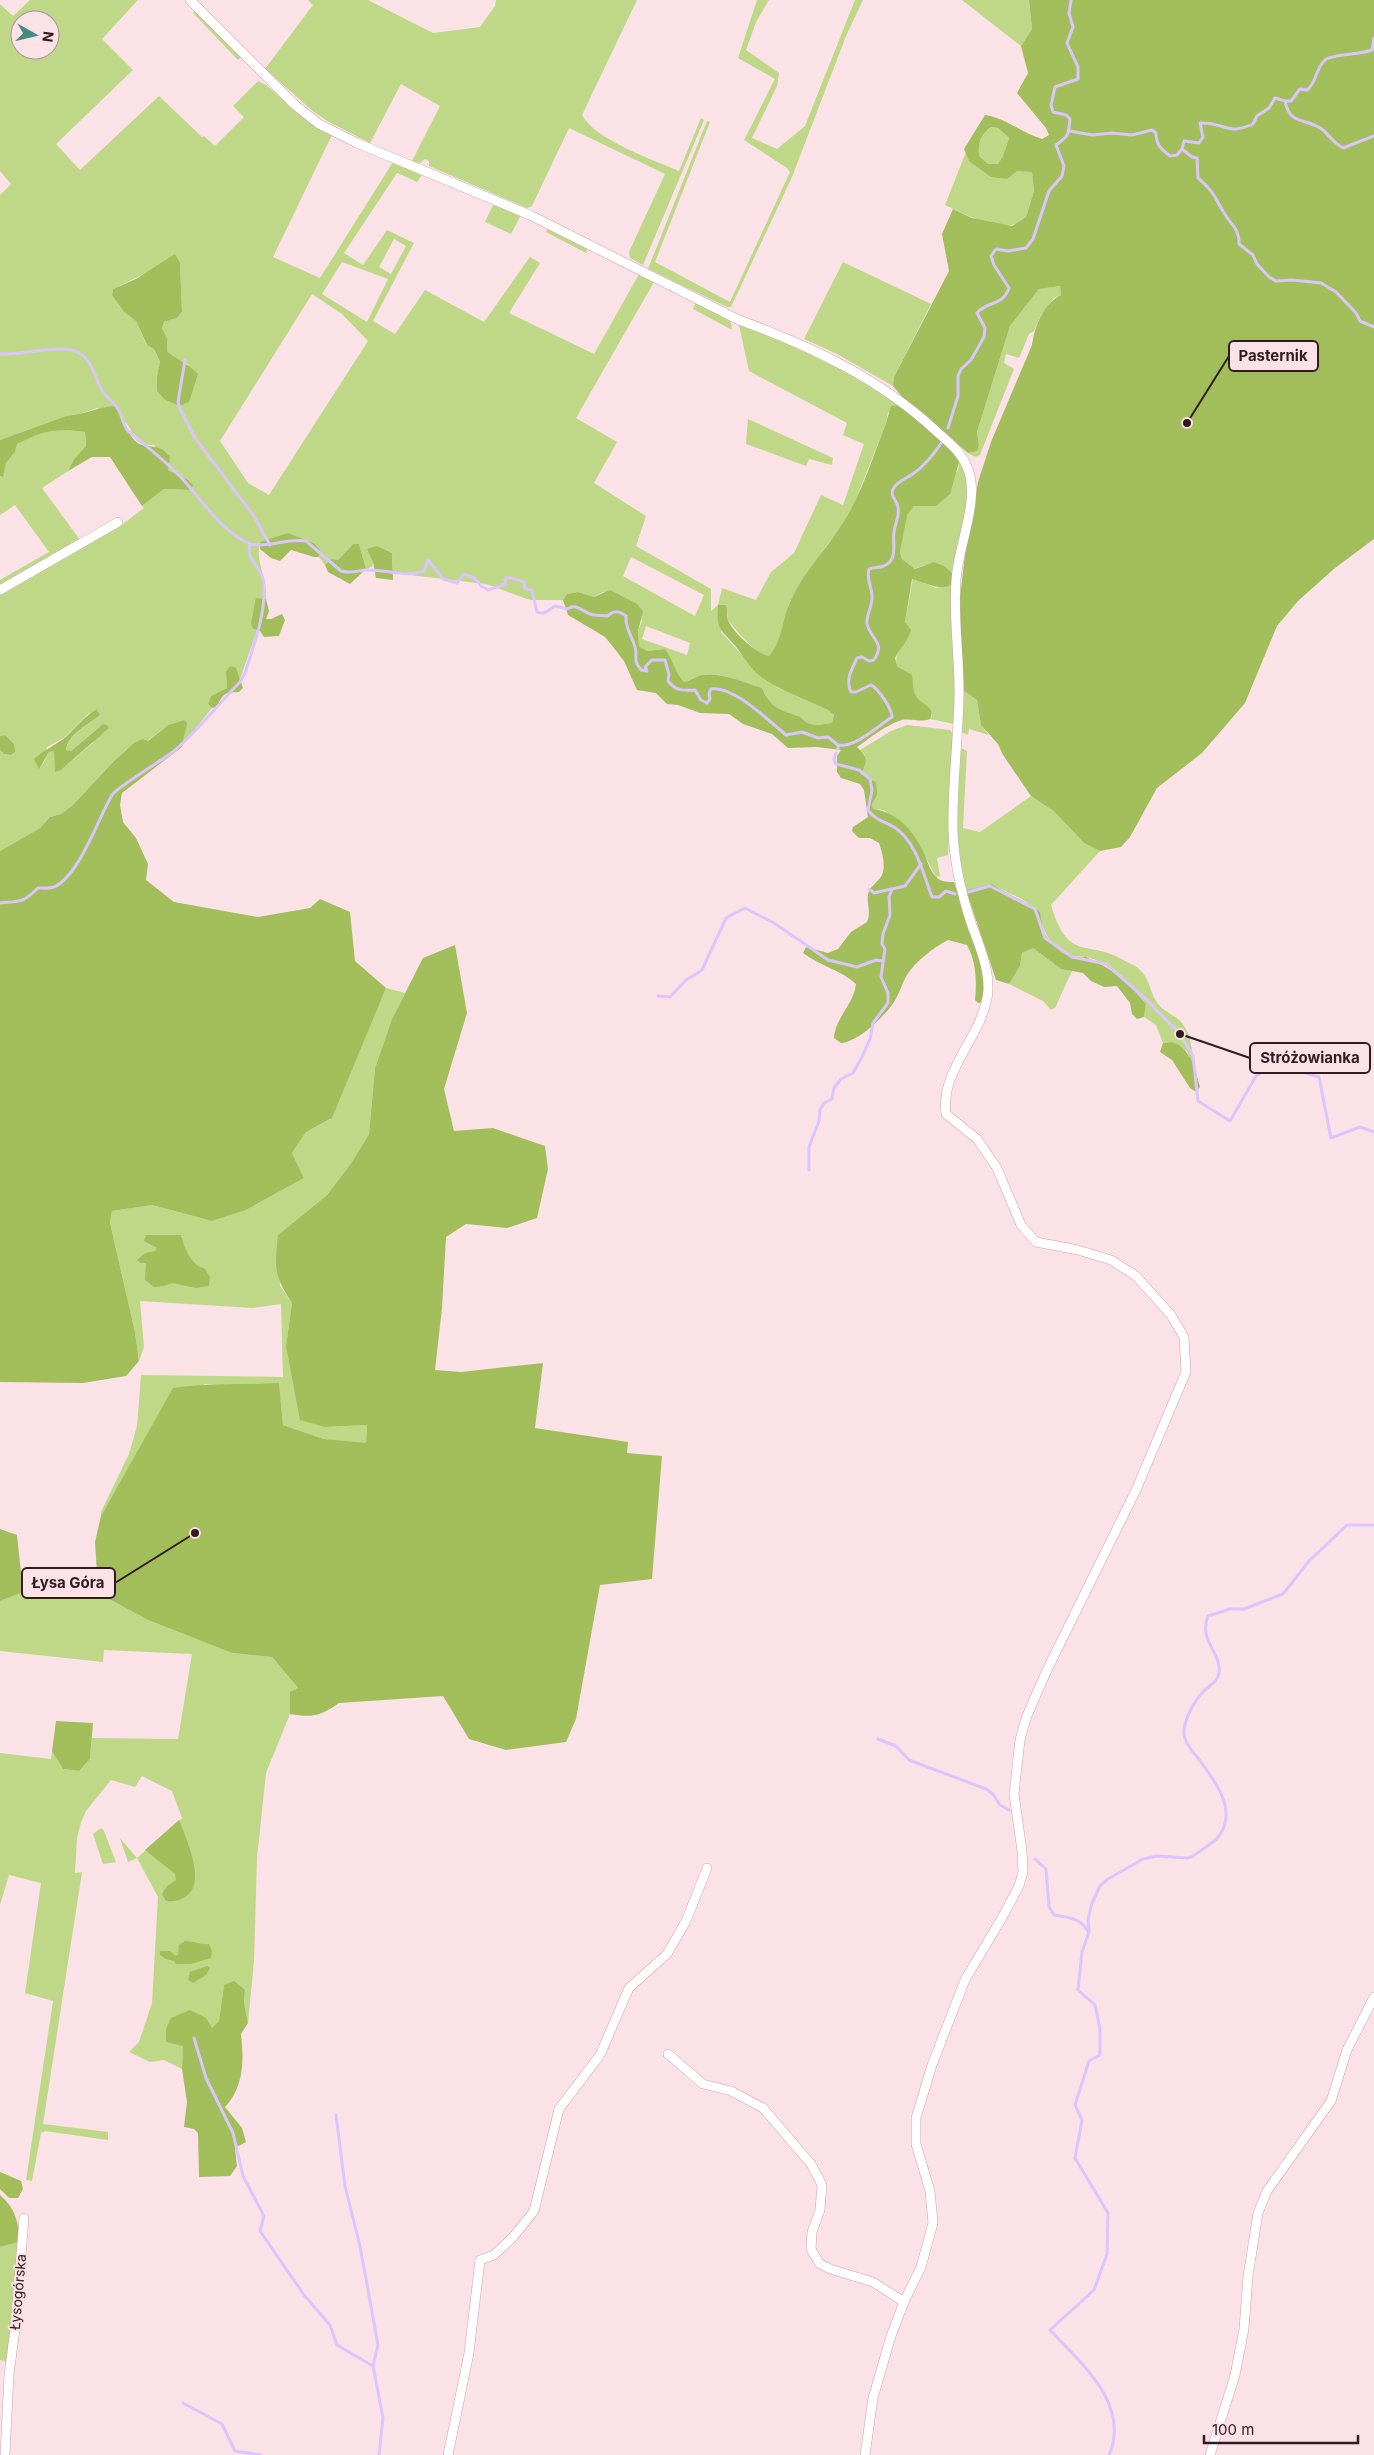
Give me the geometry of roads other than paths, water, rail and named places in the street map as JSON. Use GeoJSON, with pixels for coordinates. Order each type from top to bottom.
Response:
{"type":"FeatureCollection","features":[{"type":"Feature","properties":{"kind":"street"},"geometry":{"type":"LineString","coordinates":[[190,0],[295,105],[319,124],[378,153],[530,215],[739,320],[774,333],[853,370],[908,406],[952,446],[965,462],[971,479],[972,498],[961,545],[956,578],[959,698],[953,829],[957,875],[985,962],[988,989],[984,1011],[951,1076],[944,1097],[946,1114],[977,1139],[997,1168],[1021,1225],[1036,1242],[1078,1250],[1110,1260],[1136,1276],[1171,1315],[1184,1337],[1186,1372],[1136,1490],[1047,1670],[1026,1718],[1020,1740],[1014,1794],[1023,1872],[1019,1886],[966,1980],[932,2065],[916,2118],[916,2144],[930,2191],[933,2223],[921,2267],[904,2302],[873,2398],[865,2455]]}},
{"type":"Feature","properties":{"kind":"street"},"geometry":{"type":"LineString","coordinates":[[0,590],[118,522]]}},
{"type":"Feature","properties":{"kind":"street"},"geometry":{"type":"LineString","coordinates":[[448,2455],[468,2353],[480,2260],[494,2255],[501,2249],[534,2211],[559,2109],[600,2055],[629,1988],[667,1954],[686,1921],[707,1868]]}},
{"type":"Feature","properties":{"kind":"street"},"geometry":{"type":"LineString","coordinates":[[1210,2455],[1235,2375],[1244,2329],[1248,2276],[1258,2213],[1267,2191],[1330,2101],[1347,2050],[1374,1997]]}},
{"type":"Feature","properties":{"kind":"street"},"geometry":{"type":"LineString","coordinates":[[668,2054],[703,2084],[731,2091],[763,2108],[811,2164],[822,2185],[820,2210],[812,2232],[811,2249],[819,2263],[873,2282],[904,2302]]}},
{"type":"Feature","properties":{"kind":"street","name":"Łysogórska"},"geometry":{"type":"LineString","coordinates":[[5,2455],[9,2375],[15,2329],[24,2218]]}},
{"type":"Feature","properties":{"kind":"waterway"},"geometry":{"type":"LineString","coordinates":[[948,428],[958,396],[958,376],[961,369],[971,360],[984,337],[985,328],[977,313],[986,306],[1003,298],[1009,288],[994,265],[991,256],[996,249],[1008,251],[1026,248],[1033,239],[1049,191],[1062,176],[1064,166],[1056,145],[1068,134],[1070,119],[1066,115],[1053,112],[1051,105],[1055,87],[1078,79],[1078,67],[1067,43],[1073,27],[1069,13],[1071,0]]}},
{"type":"Feature","properties":{"kind":"waterway"},"geometry":{"type":"LineString","coordinates":[[1285,101],[1291,101],[1300,89],[1307,90],[1310,87],[1325,60],[1372,50],[1374,38]]}},
{"type":"Feature","properties":{"kind":"waterway"},"geometry":{"type":"LineString","coordinates":[[1070,131],[1092,135],[1112,133],[1132,135],[1152,130],[1156,133],[1158,144],[1162,149],[1170,156],[1177,155],[1182,149],[1184,141],[1199,143],[1203,137],[1200,123],[1215,124],[1231,129],[1244,127],[1253,124],[1257,116],[1269,108],[1275,98],[1285,101],[1287,109],[1295,118],[1317,126],[1343,148],[1374,136]]}},
{"type":"Feature","properties":{"kind":"waterway"},"geometry":{"type":"LineString","coordinates":[[1182,149],[1192,157],[1197,158],[1198,178],[1211,192],[1235,228],[1239,244],[1253,255],[1257,264],[1269,277],[1276,281],[1292,280],[1321,283],[1336,292],[1356,313],[1360,321],[1374,327]]}},
{"type":"Feature","properties":{"kind":"waterway"},"geometry":{"type":"LineString","coordinates":[[0,354],[57,349],[80,353],[89,363],[102,392],[116,406],[127,430],[173,470],[223,525],[240,539],[250,544]]}},
{"type":"Feature","properties":{"kind":"waterway"},"geometry":{"type":"LineString","coordinates":[[185,360],[178,402],[180,409],[195,438],[254,516],[270,545]]}},
{"type":"Feature","properties":{"kind":"waterway"},"geometry":{"type":"LineString","coordinates":[[838,749],[838,745],[845,745],[859,740],[892,717],[887,704],[874,687],[871,685],[856,692],[851,692],[849,688],[851,670],[857,658],[862,657],[869,661],[874,660],[879,649],[867,624],[872,599],[868,573],[869,569],[882,567],[892,559],[894,532],[898,517],[897,505],[892,494],[893,489],[922,466],[942,442]]}},
{"type":"Feature","properties":{"kind":"waterway"},"geometry":{"type":"LineString","coordinates":[[0,903],[21,900],[38,888],[52,888],[63,881],[80,859],[112,795],[122,786],[174,751],[240,682],[245,673],[259,629],[264,595],[263,578],[250,555],[250,544],[264,545],[299,540],[306,541],[341,571],[347,572],[373,570],[416,573],[424,571],[428,560],[443,579],[457,583],[464,574],[476,579],[481,586],[488,590],[506,584],[505,580],[507,577],[524,582],[525,589],[532,590],[537,612],[540,613],[545,613],[555,606],[567,609],[577,607],[596,615],[607,616],[619,612],[626,616],[636,651],[636,661],[641,670],[647,671],[645,667],[652,660],[665,660],[669,675],[668,681],[677,689],[695,690],[701,700],[707,703],[710,699],[709,693],[711,689],[720,689],[740,698],[786,735],[802,732],[818,738],[828,737],[838,745]]}},
{"type":"Feature","properties":{"kind":"waterway"},"geometry":{"type":"LineString","coordinates":[[836,753],[834,760],[836,764],[859,770],[870,779],[872,790],[868,810],[877,819],[902,833],[908,841],[918,859],[932,897],[939,897],[946,891],[955,894]]}},
{"type":"Feature","properties":{"kind":"waterway"},"geometry":{"type":"LineString","coordinates":[[809,1170],[809,1147],[819,1121],[820,1110],[824,1103],[832,1099],[834,1088],[841,1079],[853,1073],[870,1039],[873,1023],[888,1003],[888,993],[881,977],[885,949],[882,944],[883,934],[890,915],[889,897],[892,889],[905,886],[921,864]]}},
{"type":"Feature","properties":{"kind":"waterway"},"geometry":{"type":"LineString","coordinates":[[968,892],[990,886],[1035,909],[1045,938],[1072,957],[1106,964],[1147,1000],[1180,1034],[1193,1056],[1198,1101],[1230,1121],[1256,1076],[1276,1064],[1319,1077],[1331,1138],[1360,1127],[1374,1132]]}},
{"type":"Feature","properties":{"kind":"waterway"},"geometry":{"type":"LineString","coordinates":[[869,889],[874,893],[891,889]]}},
{"type":"Feature","properties":{"kind":"waterway"},"geometry":{"type":"LineString","coordinates":[[658,996],[670,997],[686,980],[702,970],[726,918],[745,908],[774,923],[828,960],[857,967],[876,960],[882,961]]}},
{"type":"Feature","properties":{"kind":"waterway"},"geometry":{"type":"LineString","coordinates":[[1109,2455],[1114,2437],[1113,2419],[1108,2402],[1088,2371],[1050,2330],[1094,2290],[1107,2254],[1108,2213],[1075,2158],[1082,2120],[1075,2105],[1089,2061],[1100,2055],[1100,2029],[1095,2005],[1078,1990],[1082,1952],[1089,1932],[1088,1919],[1092,1903],[1100,1886],[1108,1879],[1143,1859],[1157,1856],[1192,1857],[1216,1839],[1224,1826],[1225,1804],[1221,1794],[1210,1774],[1185,1740],[1184,1734],[1185,1723],[1193,1706],[1204,1690],[1216,1680],[1219,1673],[1217,1659],[1206,1633],[1208,1616],[1230,1609],[1244,1609],[1283,1594],[1309,1561],[1347,1525],[1374,1525]]}},
{"type":"Feature","properties":{"kind":"waterway"},"geometry":{"type":"LineString","coordinates":[[878,1739],[896,1746],[909,1760],[986,1789],[993,1794],[1000,1805],[1009,1810]]}},
{"type":"Feature","properties":{"kind":"waterway"},"geometry":{"type":"LineString","coordinates":[[1035,1859],[1046,1869],[1049,1907],[1054,1915],[1077,1921],[1085,1926],[1088,1931]]}},
{"type":"Feature","properties":{"kind":"waterway"},"geometry":{"type":"LineString","coordinates":[[194,2038],[206,2078],[233,2133],[243,2176],[264,2216],[260,2231],[304,2295],[330,2325],[337,2345],[373,2366],[383,2418],[379,2455]]}},
{"type":"Feature","properties":{"kind":"waterway"},"geometry":{"type":"LineString","coordinates":[[336,2115],[345,2186],[360,2246],[378,2345],[373,2366]]}},
{"type":"Feature","properties":{"kind":"waterway"},"geometry":{"type":"LineString","coordinates":[[183,2403],[222,2424],[235,2451],[261,2455]]}},
{"type":"Feature","properties":{"kind":"place","name":"Pasternik"},"geometry":{"type":"Point","coordinates":[1187,423]}},
{"type":"Feature","properties":{"kind":"place","name":"Stróżowianka"},"geometry":{"type":"Point","coordinates":[1180,1034]}},
{"type":"Feature","properties":{"kind":"place","name":"Łysa Góra"},"geometry":{"type":"Point","coordinates":[195,1533]}}]}
